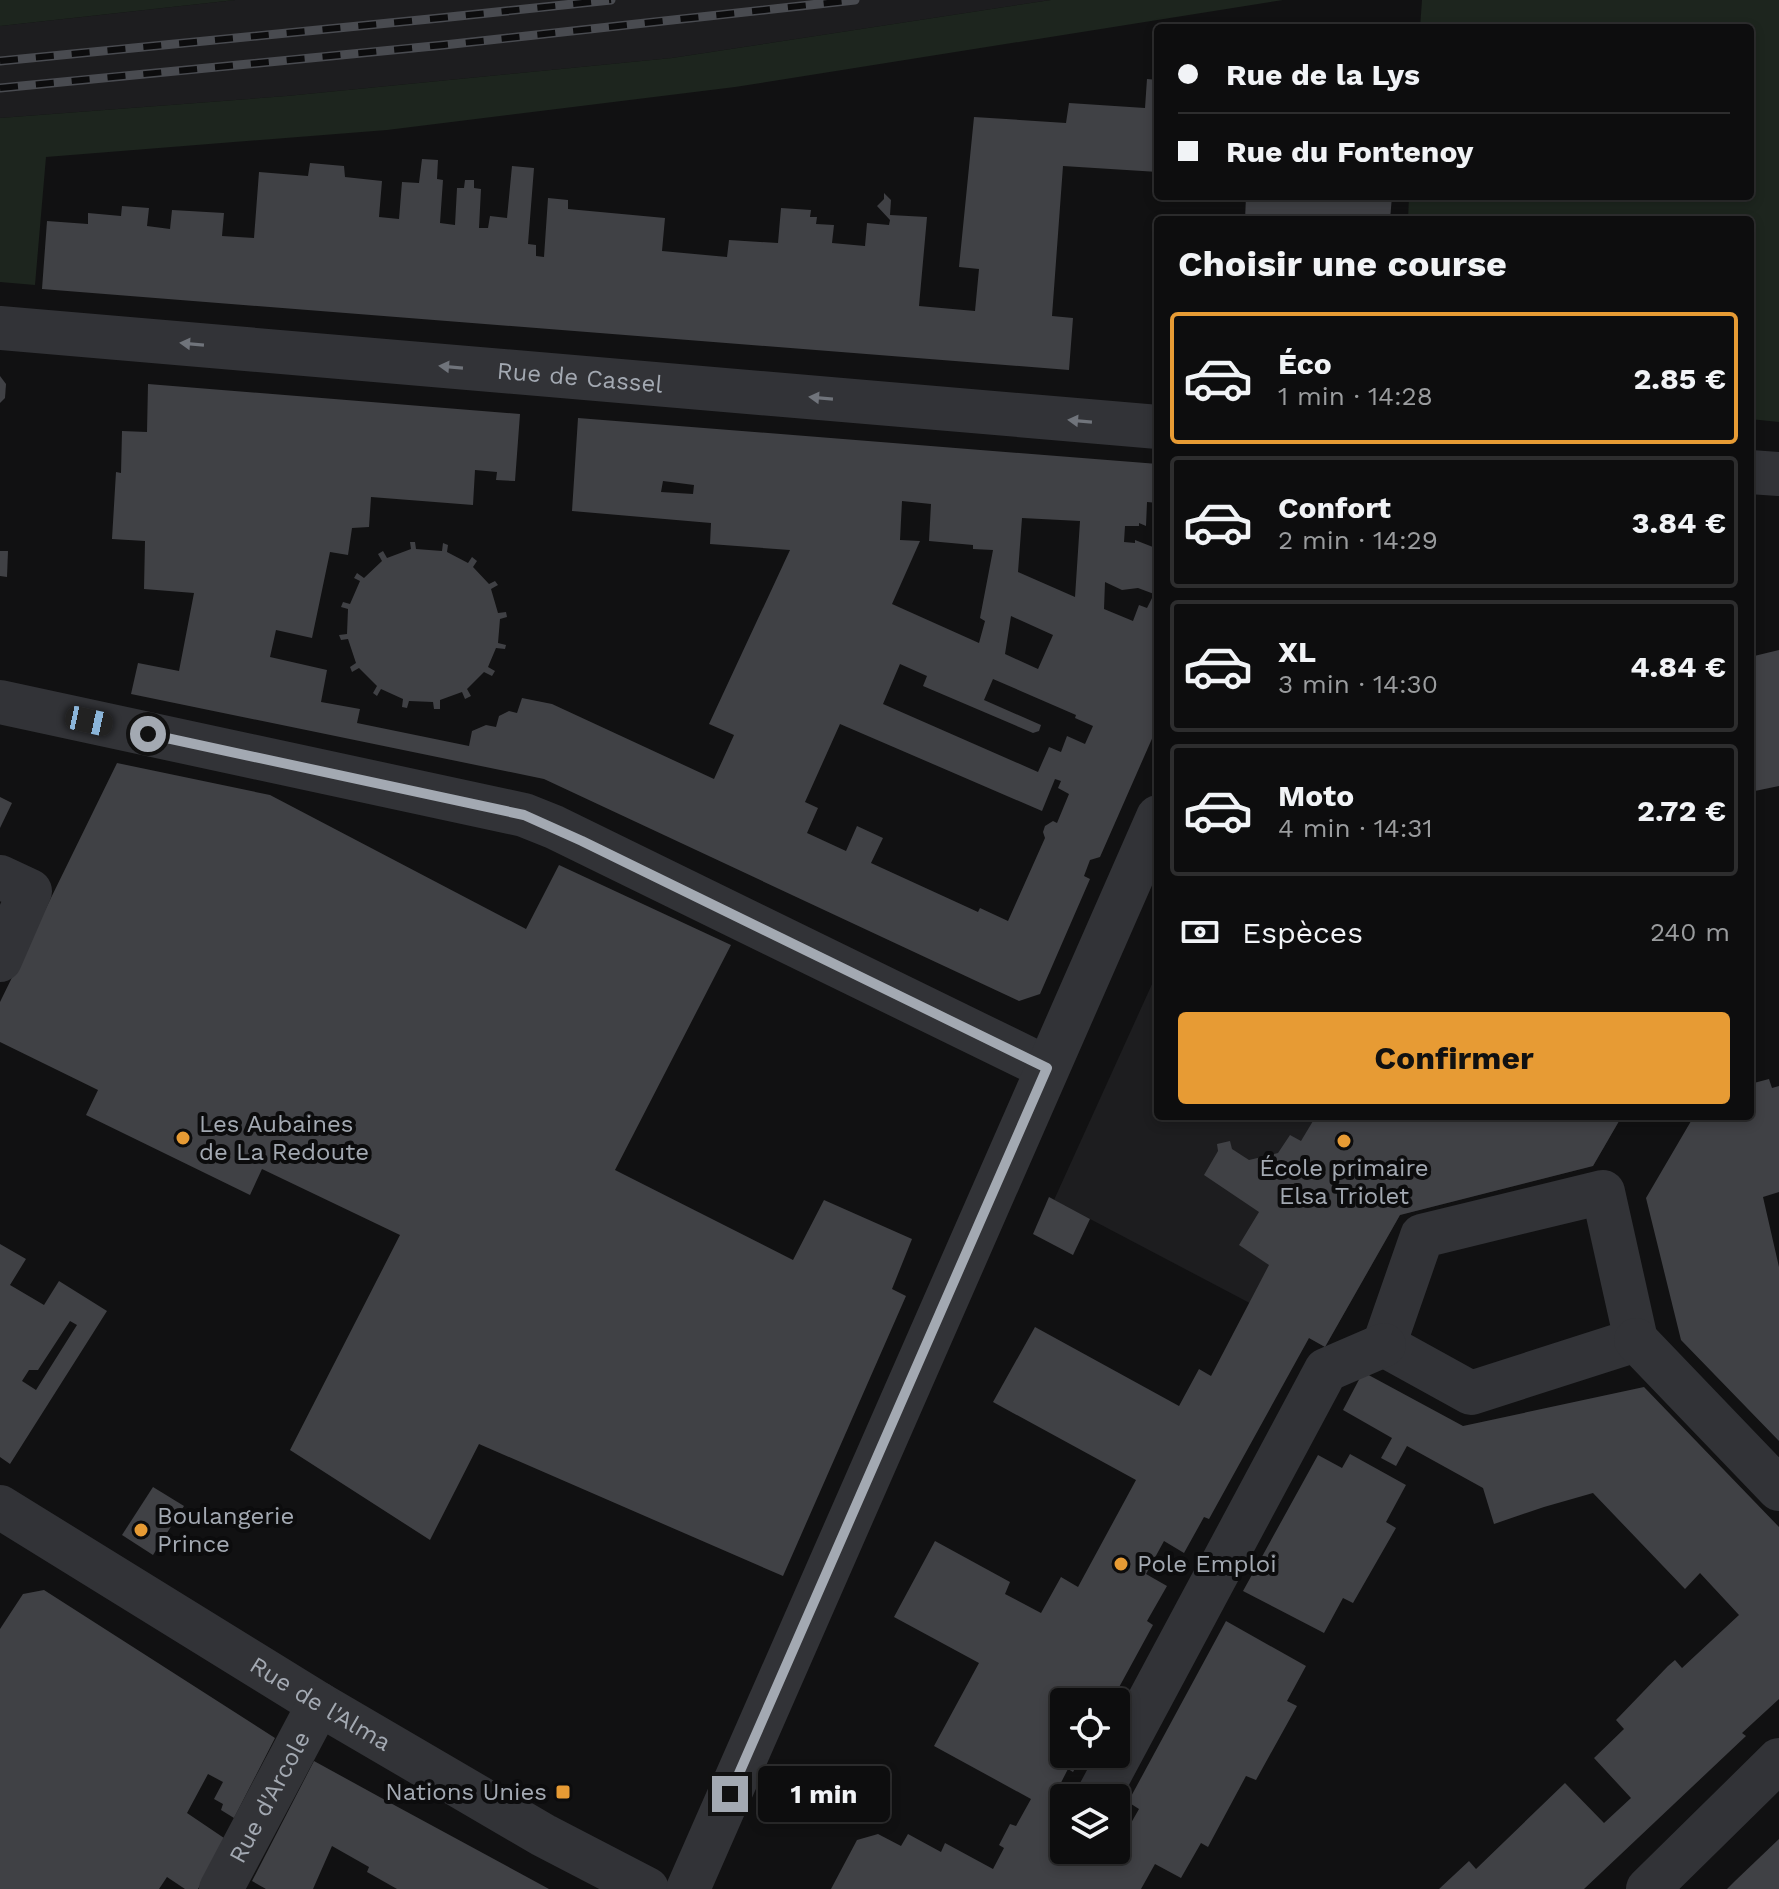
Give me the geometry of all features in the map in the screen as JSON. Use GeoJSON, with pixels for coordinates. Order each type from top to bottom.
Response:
{"type":"FeatureCollection","features":[{"type":"Feature","properties":{"kind":"street","name":"Rue de Cassel"},"geometry":{"type":"LineString","coordinates":[[0,328],[1154,427]]}},
{"type":"Feature","properties":{"kind":"street"},"geometry":{"type":"LineString","coordinates":[[1754,472],[1779,474]]}},
{"type":"Feature","properties":{"kind":"street"},"geometry":{"type":"LineString","coordinates":[[0,702],[524,815],[1047,1068]]}},
{"type":"Feature","properties":{"kind":"street"},"geometry":{"type":"LineString","coordinates":[[688,1889],[1154,826]]}},
{"type":"Feature","properties":{"kind":"street"},"geometry":{"type":"LineString","coordinates":[[0,877],[30,891],[0,960]]}},
{"type":"Feature","properties":{"kind":"street"},"geometry":{"type":"LineString","coordinates":[[1104,1784],[1326,1370],[1384,1345],[1422,1236],[1603,1192],[1636,1340],[1779,1489]]}},
{"type":"Feature","properties":{"kind":"street"},"geometry":{"type":"LineString","coordinates":[[1384,1345],[1471,1393],[1636,1340]]}},
{"type":"Feature","properties":{"kind":"street","name":"Rue de l'Alma"},"geometry":{"type":"LineString","coordinates":[[6,1524],[543,1835],[647,1889]]}},
{"type":"Feature","properties":{"kind":"street","name":"Rue d'Arcole"},"geometry":{"type":"LineString","coordinates":[[221,1889],[319,1704]]}},
{"type":"Feature","properties":{"kind":"street"},"geometry":{"type":"LineString","coordinates":[[1648,1889],[1779,1760]]}},
{"type":"Feature","properties":{"kind":"shaded area"},"geometry":{"type":"Polygon","coordinates":[[[0,0],[235,0],[0,26],[0,0]]]}},
{"type":"Feature","properties":{"kind":"shaded area"},"geometry":{"type":"Polygon","coordinates":[[[235,0],[1051,0],[672,58],[287,96],[0,118],[0,26],[235,0]]]}},
{"type":"Feature","properties":{"kind":"shaded area"},"geometry":{"type":"Polygon","coordinates":[[[1051,0],[1283,0],[735,87],[387,130],[46,157],[35,285],[0,282],[0,118],[287,96],[672,58],[1051,0]]]}},
{"type":"Feature","properties":{"kind":"shaded area"},"geometry":{"type":"Polygon","coordinates":[[[1422,0],[1779,0],[1779,422],[1754,419],[1754,216],[1408,216],[1409,200],[1754,200],[1754,24],[1420,24],[1422,0]]]}},
{"type":"Feature","properties":{"kind":"shaded area","name":"École primaire Elsa Triolet"},"geometry":{"type":"Polygon","coordinates":[[[1154,980],[1154,1120],[1620,1120],[1593,1166],[1400,1215],[1325,1347],[1299,1329],[1054,1200],[1154,980]]]}},
{"type":"Feature","properties":{"kind":"building"},"geometry":{"type":"Polygon","coordinates":[[[1147,79],[1154,80],[1154,172],[1063,166],[1052,316],[1073,318],[1069,370],[42,289],[47,221],[88,224],[88,213],[121,216],[122,206],[149,208],[147,226],[170,229],[172,210],[224,213],[222,236],[254,238],[259,172],[308,176],[310,163],[344,166],[345,177],[382,181],[379,217],[399,219],[402,182],[419,183],[422,159],[438,160],[437,179],[443,180],[440,223],[455,225],[457,188],[464,188],[465,180],[474,180],[474,188],[481,189],[479,228],[488,228],[490,216],[507,218],[512,166],[534,168],[528,244],[536,245],[536,256],[544,257],[548,198],[568,200],[568,209],[665,218],[662,251],[727,257],[729,240],[778,243],[781,208],[811,210],[810,217],[817,217],[816,224],[834,225],[832,243],[865,246],[867,223],[889,225],[890,220],[877,206],[884,199],[884,193],[891,200],[890,215],[927,217],[919,306],[975,311],[979,269],[959,267],[974,117],[1066,123],[1069,103],[1145,108],[1147,79]]]}},
{"type":"Feature","properties":{"kind":"building"},"geometry":{"type":"Polygon","coordinates":[[[1246,200],[1392,200],[1390,216],[1245,216],[1246,200]]]}},
{"type":"Feature","properties":{"kind":"building"},"geometry":{"type":"Polygon","coordinates":[[[0,376],[6,384],[5,398],[0,403],[0,376]]]}},
{"type":"Feature","properties":{"kind":"building"},"geometry":{"type":"Polygon","coordinates":[[[148,384],[520,414],[515,481],[496,480],[497,472],[475,470],[473,505],[371,497],[369,527],[352,528],[348,555],[330,552],[312,638],[276,630],[270,657],[327,670],[321,702],[360,709],[357,723],[469,746],[472,731],[486,725],[496,727],[499,716],[509,711],[517,713],[522,698],[552,704],[714,779],[734,735],[709,724],[790,550],[710,544],[711,523],[572,511],[578,418],[1154,464],[1154,503],[1147,502],[1146,526],[1139,523],[1139,526],[1125,526],[1124,542],[1135,543],[1135,540],[1154,547],[1154,594],[1154,734],[1100,857],[1090,860],[1084,876],[1090,879],[1040,994],[1019,1001],[544,779],[131,694],[138,663],[179,671],[194,593],[144,589],[145,541],[112,539],[116,472],[121,473],[122,431],[147,432],[148,384]],[[663,481],[661,492],[693,494],[694,485],[663,481]],[[902,501],[900,540],[920,541],[892,604],[979,643],[985,621],[980,618],[993,550],[929,541],[931,504],[902,501]],[[1022,518],[1018,572],[1075,597],[1080,521],[1022,518]],[[1105,582],[1104,609],[1133,621],[1139,605],[1147,608],[1154,594],[1138,588],[1122,590],[1105,582]],[[1011,616],[1005,654],[1038,669],[1053,635],[1011,616]],[[900,664],[883,704],[1038,772],[1049,747],[1061,752],[1067,736],[1085,744],[1093,726],[1075,718],[1076,715],[993,679],[984,700],[1041,725],[1039,731],[1033,733],[923,686],[927,676],[900,664]],[[840,724],[805,802],[818,808],[807,833],[846,851],[857,826],[883,838],[871,863],[978,912],[980,908],[1008,921],[1045,838],[1045,826],[1053,821],[1057,823],[1069,794],[1058,788],[1061,781],[1055,779],[1042,811],[840,724]]]}},
{"type":"Feature","properties":{"kind":"building"},"geometry":{"type":"Polygon","coordinates":[[[410,542],[415,542],[416,549],[442,551],[443,543],[448,545],[447,552],[468,563],[472,557],[477,561],[473,567],[489,584],[495,581],[498,585],[491,589],[498,613],[506,612],[507,617],[500,619],[498,643],[506,645],[505,649],[496,648],[488,667],[495,671],[492,676],[484,672],[467,689],[471,696],[465,699],[462,692],[440,700],[440,709],[434,709],[433,702],[409,701],[407,708],[402,707],[403,699],[381,689],[377,696],[373,693],[377,686],[359,668],[352,672],[350,667],[356,663],[348,639],[341,640],[339,635],[347,634],[348,609],[341,607],[343,602],[350,604],[360,581],[354,578],[357,573],[364,578],[382,561],[378,554],[383,551],[387,558],[411,549],[410,542]]]}},
{"type":"Feature","properties":{"kind":"building"},"geometry":{"type":"Polygon","coordinates":[[[0,551],[8,551],[7,577],[0,576],[0,551]]]}},
{"type":"Feature","properties":{"kind":"building"},"geometry":{"type":"Polygon","coordinates":[[[1779,650],[1779,786],[1754,791],[1754,656],[1779,650]]]}},
{"type":"Feature","properties":{"kind":"building"},"geometry":{"type":"Polygon","coordinates":[[[117,763],[270,795],[526,929],[559,865],[731,945],[615,1170],[793,1260],[824,1200],[912,1239],[892,1289],[906,1296],[783,1576],[479,1444],[430,1540],[290,1450],[400,1235],[262,1169],[250,1195],[86,1115],[98,1090],[0,1042],[0,1002],[117,763]]]}},
{"type":"Feature","properties":{"kind":"building"},"geometry":{"type":"Polygon","coordinates":[[[0,797],[12,803],[0,828],[0,797]]]}},
{"type":"Feature","properties":{"kind":"building"},"geometry":{"type":"Polygon","coordinates":[[[1769,1079],[1772,1088],[1779,1086],[1779,1192],[1763,1197],[1779,1267],[1779,1441],[1681,1340],[1646,1198],[1692,1120],[1754,1120],[1754,1083],[1769,1079]]]}},
{"type":"Feature","properties":{"kind":"building"},"geometry":{"type":"Polygon","coordinates":[[[1314,1120],[1620,1120],[1593,1166],[1400,1215],[1325,1347],[1309,1338],[1209,1519],[1204,1517],[1184,1553],[1164,1541],[1146,1574],[1167,1586],[1147,1621],[1153,1625],[1119,1688],[1050,1688],[1050,1768],[1075,1768],[1073,1772],[1068,1769],[1060,1784],[1050,1784],[1050,1864],[1130,1864],[1130,1825],[1139,1809],[1130,1803],[1130,1798],[1226,1621],[1306,1666],[1287,1701],[1297,1706],[1256,1780],[1246,1776],[1208,1847],[1201,1843],[1181,1878],[1155,1864],[1141,1889],[831,1889],[857,1840],[878,1834],[901,1846],[908,1834],[941,1852],[945,1843],[993,1869],[1004,1848],[999,1845],[1010,1824],[1016,1826],[1031,1799],[934,1746],[979,1663],[894,1617],[935,1541],[1010,1582],[1005,1594],[1041,1613],[1061,1577],[1078,1587],[1136,1480],[993,1402],[1035,1327],[1179,1406],[1199,1369],[1211,1376],[1269,1265],[1239,1245],[1259,1212],[1204,1175],[1218,1151],[1217,1144],[1230,1141],[1232,1149],[1249,1160],[1278,1153],[1290,1135],[1301,1141],[1314,1120]]]}},
{"type":"Feature","properties":{"kind":"building"},"geometry":{"type":"Polygon","coordinates":[[[1049,1197],[1090,1219],[1073,1255],[1033,1234],[1049,1197]]]}},
{"type":"Feature","properties":{"kind":"building"},"geometry":{"type":"Polygon","coordinates":[[[0,1244],[26,1259],[10,1285],[44,1305],[59,1281],[107,1311],[10,1464],[0,1457],[0,1244]],[[70,1321],[38,1370],[29,1370],[22,1381],[36,1390],[77,1325],[70,1321]]]}},
{"type":"Feature","properties":{"kind":"building"},"geometry":{"type":"Polygon","coordinates":[[[1363,1372],[1463,1426],[1644,1387],[1779,1527],[1779,1699],[1742,1733],[1746,1736],[1584,1889],[1439,1889],[1469,1861],[1476,1869],[1565,1783],[1604,1823],[1631,1798],[1594,1758],[1624,1729],[1616,1720],[1675,1660],[1682,1668],[1739,1615],[1700,1573],[1685,1589],[1593,1493],[1494,1524],[1483,1488],[1407,1446],[1396,1466],[1381,1458],[1392,1438],[1343,1410],[1363,1372]]]}},
{"type":"Feature","properties":{"kind":"building"},"geometry":{"type":"Polygon","coordinates":[[[1350,1454],[1406,1485],[1386,1522],[1396,1528],[1353,1603],[1343,1598],[1324,1633],[1243,1591],[1318,1455],[1342,1468],[1350,1454]]]}},
{"type":"Feature","properties":{"kind":"building"},"geometry":{"type":"Polygon","coordinates":[[[153,1487],[184,1506],[153,1555],[122,1535],[153,1487]]]}},
{"type":"Feature","properties":{"kind":"building"},"geometry":{"type":"Polygon","coordinates":[[[44,1590],[275,1738],[234,1818],[221,1810],[223,1804],[214,1799],[223,1782],[208,1774],[187,1813],[224,1838],[198,1889],[185,1889],[167,1877],[159,1889],[0,1889],[0,1629],[23,1594],[44,1590]]]}},
{"type":"Feature","properties":{"kind":"building"},"geometry":{"type":"Polygon","coordinates":[[[314,1761],[549,1889],[397,1889],[367,1872],[369,1867],[332,1846],[313,1889],[266,1889],[252,1881],[314,1761]]]}},
{"type":"Feature","properties":{"kind":"building"},"geometry":{"type":"Polygon","coordinates":[[[1779,1839],[1779,1889],[1727,1889],[1735,1881],[1779,1839]]]}},
{"type":"Feature","properties":{"kind":"railway"},"geometry":{"type":"LineString","coordinates":[[0,61],[611,0]]}},
{"type":"Feature","properties":{"kind":"railway"},"geometry":{"type":"LineString","coordinates":[[0,88],[444,45],[855,0]]}},
{"type":"Feature","properties":{"kind":"place","name":"Les Aubaines de La Redoute"},"geometry":{"type":"Point","coordinates":[183,1138]}},
{"type":"Feature","properties":{"kind":"place","name":"École primaire Elsa Triolet"},"geometry":{"type":"Point","coordinates":[1344,1141]}},
{"type":"Feature","properties":{"kind":"place","name":"Boulangerie Prince"},"geometry":{"type":"Point","coordinates":[141,1530]}},
{"type":"Feature","properties":{"kind":"place","name":"Pole Emploi"},"geometry":{"type":"Point","coordinates":[1121,1564]}},
{"type":"Feature","properties":{"kind":"place","name":"Nations Unies"},"geometry":{"type":"Point","coordinates":[563,1792]}},
{"type":"Feature","properties":{"kind":"route"},"geometry":{"type":"LineString","coordinates":[[148,734],[524,815],[1047,1068],[730,1794]]}}]}
